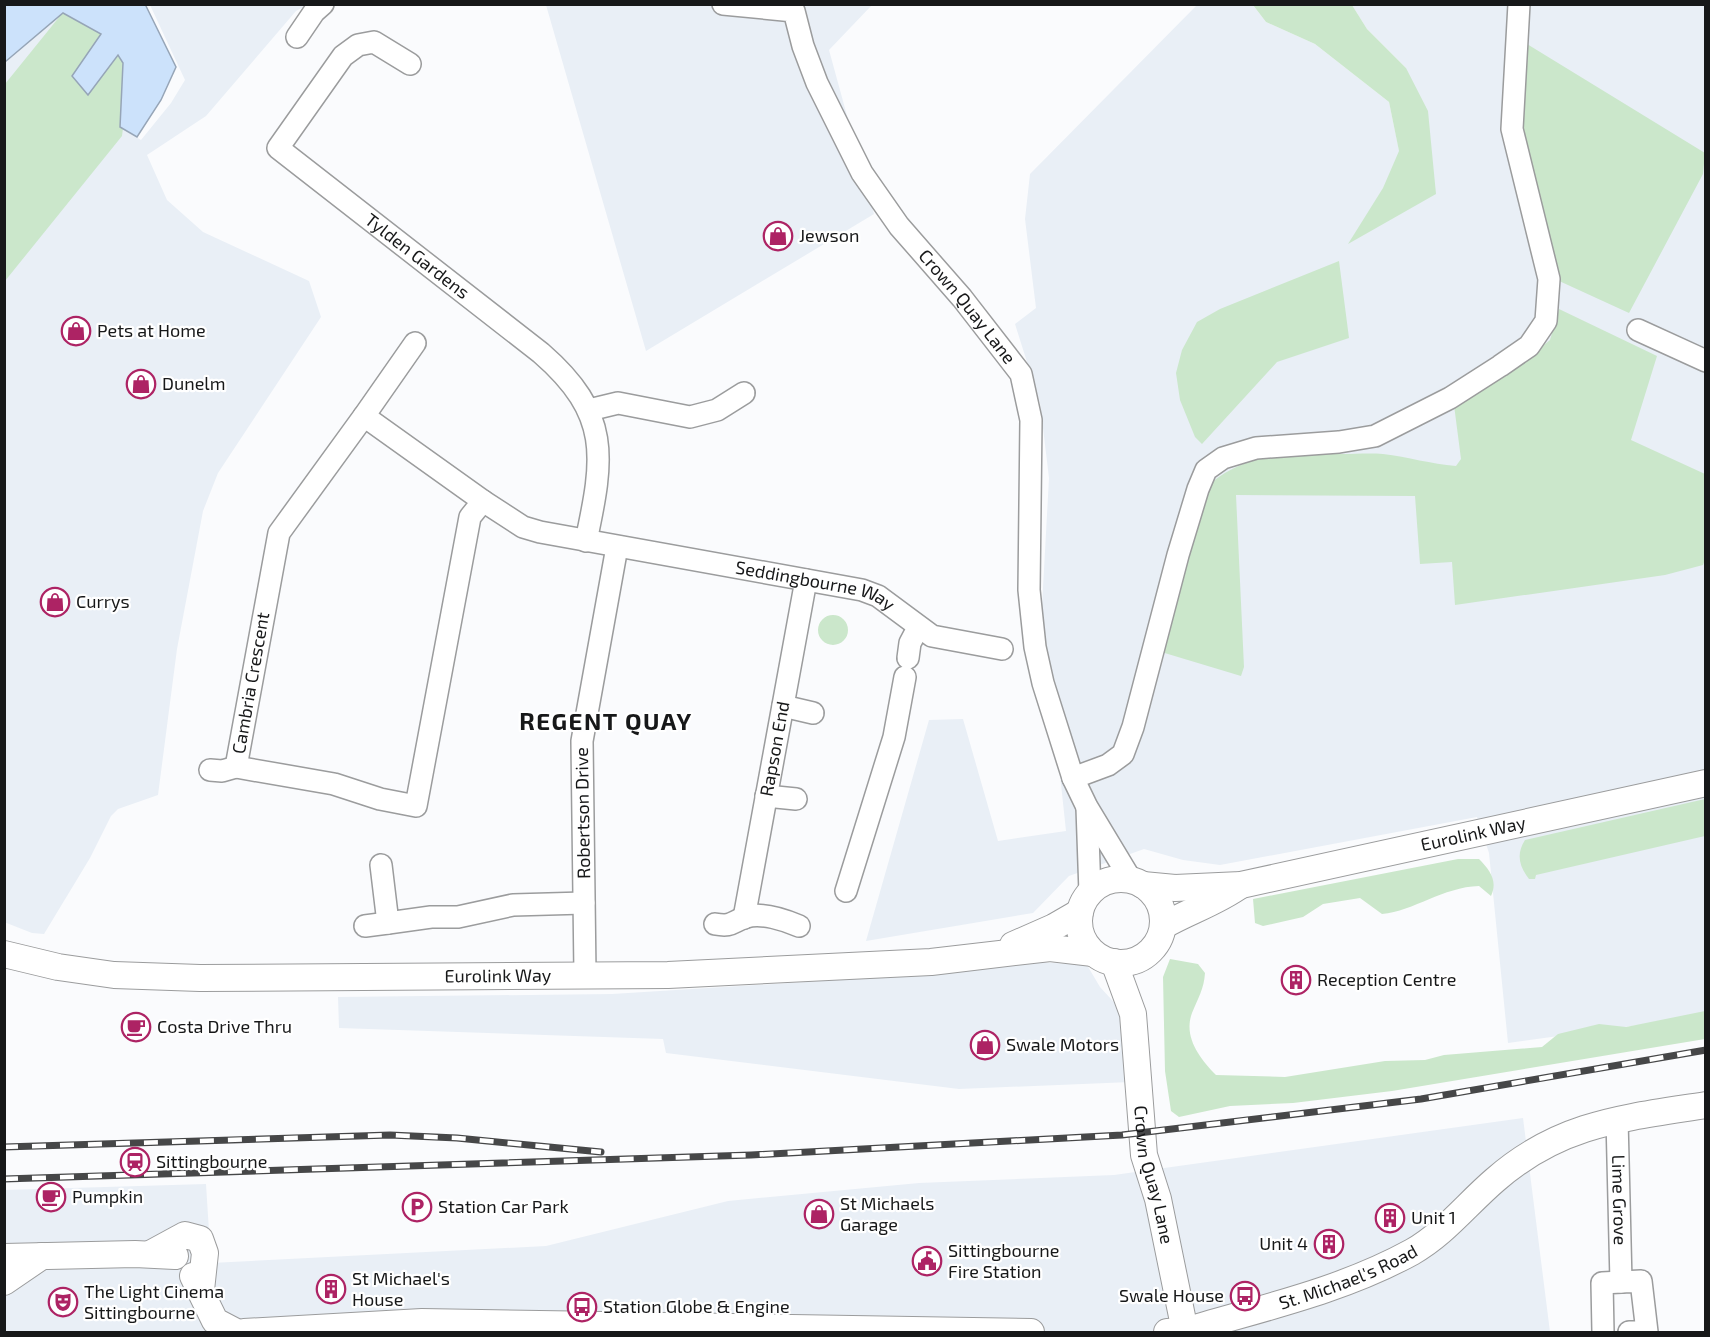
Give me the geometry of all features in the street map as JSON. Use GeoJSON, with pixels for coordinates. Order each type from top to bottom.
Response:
{"type":"FeatureCollection","features":[{"type":"Feature","properties":{"kind":"main road","name":"Eurolink Way"},"geometry":{"type":"LineString","coordinates":[[1137,883],[1174,888],[1241,885],[1706,783]]}},
{"type":"Feature","properties":{"kind":"main road"},"geometry":{"type":"LineString","coordinates":[[1109,881],[1137,883],[1159,903],[1163,926],[1160,937],[1146,955],[1136,960],[1104,958],[1081,934],[1085,902],[1109,881]]}},
{"type":"Feature","properties":{"kind":"main road","name":"Eurolink Way"},"geometry":{"type":"LineString","coordinates":[[1163,926],[1188,912],[1219,901],[1241,885]]}},
{"type":"Feature","properties":{"kind":"main road","name":"Eurolink Way"},"geometry":{"type":"LineString","coordinates":[[986,956],[1054,927],[1085,902]]}},
{"type":"Feature","properties":{"kind":"main road","name":"Eurolink Way"},"geometry":{"type":"LineString","coordinates":[[7,953],[58,967],[114,975],[200,978],[668,975],[931,962],[1050,948],[1104,958]]}},
{"type":"Feature","properties":{"kind":"main road","name":"Crown Quay Lane"},"geometry":{"type":"LineString","coordinates":[[1146,955],[1133,1014],[1144,1155],[1158,1199],[1179,1332]]}},
{"type":"Feature","properties":{"kind":"main road","name":"Crown Quay Lane"},"geometry":{"type":"LineString","coordinates":[[1104,958],[1133,1014]]}},
{"type":"Feature","properties":{"kind":"main road","name":"St. Michael's Road"},"geometry":{"type":"LineString","coordinates":[[1179,1332],[1362,1278],[1434,1238],[1495,1179],[1542,1146],[1580,1128],[1617,1119],[1706,1105]]}},
{"type":"Feature","properties":{"kind":"main road"},"geometry":{"type":"LineString","coordinates":[[4,1257],[179,1254],[201,1290],[214,1321],[236,1332]]}},
{"type":"Feature","properties":{"kind":"main road"},"geometry":{"type":"LineString","coordinates":[[4,1282],[42,1256]]}},
{"type":"Feature","properties":{"kind":"main road"},"geometry":{"type":"LineString","coordinates":[[244,1332],[422,1322],[1031,1332]]}},
{"type":"Feature","properties":{"kind":"street"},"geometry":{"type":"LineString","coordinates":[[297,37],[314,12],[323,4]]}},
{"type":"Feature","properties":{"kind":"street","name":"Crown Quay Lane"},"geometry":{"type":"LineString","coordinates":[[723,4],[794,11],[803,46],[817,83],[862,173],[899,226],[962,298],[1021,375],[1031,420],[1029,590],[1043,683],[1073,778],[1087,807],[1137,883]]}},
{"type":"Feature","properties":{"kind":"street"},"geometry":{"type":"LineString","coordinates":[[1073,778],[1108,765],[1123,754],[1133,727],[1181,545],[1206,470],[1223,459],[1256,448],[1338,442],[1375,436],[1450,398],[1500,366],[1529,346],[1546,321],[1549,279],[1512,129],[1519,4]]}},
{"type":"Feature","properties":{"kind":"street","name":"Tylden Gardens"},"geometry":{"type":"LineString","coordinates":[[411,64],[374,42],[358,45],[343,56],[278,148],[562,371],[589,410],[599,447],[599,470],[586,541]]}},
{"type":"Feature","properties":{"kind":"street"},"geometry":{"type":"LineString","coordinates":[[1638,330],[1706,361]]}},
{"type":"Feature","properties":{"kind":"street","name":"Cambria Crescent"},"geometry":{"type":"LineString","coordinates":[[415,343],[279,533],[236,767],[334,784],[380,799],[416,806],[470,517],[483,501]]}},
{"type":"Feature","properties":{"kind":"street"},"geometry":{"type":"LineString","coordinates":[[589,410],[618,404],[690,417],[717,410],[744,393]]}},
{"type":"Feature","properties":{"kind":"street"},"geometry":{"type":"LineString","coordinates":[[363,416],[523,527],[617,547]]}},
{"type":"Feature","properties":{"kind":"street","name":"Seddingbourne Way"},"geometry":{"type":"LineString","coordinates":[[617,547],[862,590],[878,596],[932,636],[1002,649]]}},
{"type":"Feature","properties":{"kind":"street","name":"Robertson Drive"},"geometry":{"type":"LineString","coordinates":[[585,974],[582,741],[617,547]]}},
{"type":"Feature","properties":{"kind":"street","name":"Rapson End"},"geometry":{"type":"LineString","coordinates":[[744,918],[806,580]]}},
{"type":"Feature","properties":{"kind":"street"},"geometry":{"type":"LineString","coordinates":[[846,891],[894,737],[910,643],[918,627]]}},
{"type":"Feature","properties":{"kind":"street"},"geometry":{"type":"LineString","coordinates":[[783,706],[813,713]]}},
{"type":"Feature","properties":{"kind":"street"},"geometry":{"type":"LineString","coordinates":[[210,770],[222,771],[236,767]]}},
{"type":"Feature","properties":{"kind":"street"},"geometry":{"type":"LineString","coordinates":[[766,796],[796,799]]}},
{"type":"Feature","properties":{"kind":"street","name":"Crown Quay Lane"},"geometry":{"type":"LineString","coordinates":[[1085,902],[1087,807]]}},
{"type":"Feature","properties":{"kind":"street"},"geometry":{"type":"LineString","coordinates":[[381,865],[388,923]]}},
{"type":"Feature","properties":{"kind":"street"},"geometry":{"type":"LineString","coordinates":[[365,926],[430,917],[458,917],[513,905],[584,903]]}},
{"type":"Feature","properties":{"kind":"street"},"geometry":{"type":"LineString","coordinates":[[715,924],[729,926],[744,918],[754,916],[784,920],[799,926]]}},
{"type":"Feature","properties":{"kind":"street","name":"Lime Grove"},"geometry":{"type":"LineString","coordinates":[[1617,1119],[1621,1282]]}},
{"type":"Feature","properties":{"kind":"street"},"geometry":{"type":"LineString","coordinates":[[1604,1332],[1602,1283],[1641,1281],[1647,1332],[1629,1332]]}},
{"type":"Feature","properties":{"kind":"shaded area"},"geometry":{"type":"Polygon","coordinates":[[[150,5],[307,5],[296,11],[206,116],[147,155],[167,200],[203,232],[309,281],[321,317],[218,473],[203,511],[177,649],[158,795],[118,809],[111,816],[90,858],[44,934],[32,933],[4,922],[4,62],[63,13],[120,127],[141,140],[171,103],[185,80],[150,5]]]}},
{"type":"Feature","properties":{"kind":"shaded area"},"geometry":{"type":"Polygon","coordinates":[[[546,5],[872,5],[829,50],[874,214],[646,351],[546,5]]]}},
{"type":"Feature","properties":{"kind":"shaded area"},"geometry":{"type":"Polygon","coordinates":[[[1197,5],[1253,5],[1266,22],[1315,44],[1389,102],[1399,150],[1406,68],[1367,29],[1352,5],[1705,5],[1705,1016],[1508,1043],[1489,853],[1477,817],[1220,865],[1183,860],[1144,849],[1069,876],[1033,913],[866,941],[929,720],[963,719],[998,841],[1066,831],[1042,606],[1049,478],[1040,403],[1015,324],[1036,308],[1025,219],[1030,174],[1197,5]]]}},
{"type":"Feature","properties":{"kind":"shaded area"},"geometry":{"type":"Polygon","coordinates":[[[1036,962],[1087,965],[1100,987],[1122,1011],[1131,1082],[959,1089],[666,1053],[663,1039],[339,1028],[338,997],[612,994],[932,974],[1036,962]]]}},
{"type":"Feature","properties":{"kind":"shaded area"},"geometry":{"type":"Polygon","coordinates":[[[1523,1118],[1550,1332],[5,1332],[4,1190],[206,1184],[211,1263],[546,1246],[728,1201],[919,1183],[1114,1175],[1523,1118]]]}},
{"type":"Feature","properties":{"kind":"green space"},"geometry":{"type":"Polygon","coordinates":[[[1253,5],[1352,5],[1367,29],[1406,68],[1428,111],[1436,194],[1348,244],[1383,188],[1399,151],[1389,102],[1315,44],[1266,22],[1253,5]]]}},
{"type":"Feature","properties":{"kind":"green space"},"geometry":{"type":"Polygon","coordinates":[[[77,10],[133,50],[122,136],[5,281],[5,84],[60,16],[5,62],[60,12],[77,10]]]}},
{"type":"Feature","properties":{"kind":"green space"},"geometry":{"type":"Polygon","coordinates":[[[1527,44],[1705,153],[1703,174],[1629,313],[1557,280],[1540,227],[1521,121],[1527,44]]]}},
{"type":"Feature","properties":{"kind":"green space"},"geometry":{"type":"Polygon","coordinates":[[[1339,261],[1349,338],[1277,362],[1202,444],[1195,437],[1180,400],[1176,373],[1182,350],[1197,322],[1220,309],[1339,261]]]}},
{"type":"Feature","properties":{"kind":"green space"},"geometry":{"type":"Polygon","coordinates":[[[1559,309],[1657,356],[1631,440],[1705,474],[1706,557],[1703,565],[1665,575],[1455,605],[1452,562],[1420,564],[1415,496],[1236,495],[1244,667],[1241,676],[1158,651],[1211,483],[1241,465],[1290,454],[1383,454],[1456,466],[1461,459],[1454,405],[1516,367],[1550,340],[1559,309]]]}},
{"type":"Feature","properties":{"kind":"green space"},"geometry":{"type":"Polygon","coordinates":[[[833,615],[844,619],[848,630],[844,641],[833,645],[822,641],[818,630],[822,619],[833,615]]]}},
{"type":"Feature","properties":{"kind":"green space"},"geometry":{"type":"Polygon","coordinates":[[[1705,799],[1705,836],[1536,875],[1535,879],[1529,879],[1521,865],[1520,850],[1525,840],[1705,799]]]}},
{"type":"Feature","properties":{"kind":"green space"},"geometry":{"type":"Polygon","coordinates":[[[1458,859],[1479,859],[1483,863],[1494,885],[1491,896],[1479,886],[1466,887],[1406,909],[1382,914],[1360,898],[1323,904],[1303,917],[1263,926],[1255,923],[1253,899],[1458,859]]]}},
{"type":"Feature","properties":{"kind":"green space"},"geometry":{"type":"Polygon","coordinates":[[[1170,959],[1198,964],[1205,973],[1202,989],[1192,1013],[1190,1031],[1191,1039],[1199,1055],[1216,1075],[1285,1077],[1385,1061],[1425,1060],[1444,1055],[1542,1047],[1558,1034],[1599,1024],[1626,1027],[1705,1011],[1705,1039],[1392,1091],[1293,1103],[1230,1106],[1179,1117],[1171,1111],[1165,1071],[1163,977],[1170,959]]]}},
{"type":"Feature","properties":{"kind":"water"},"geometry":{"type":"Polygon","coordinates":[[[145,4],[176,67],[161,100],[137,137],[120,127],[123,63],[118,55],[88,95],[72,76],[101,34],[63,13],[5,62],[5,5],[145,4]]]}},
{"type":"Feature","properties":{"kind":"railway"},"geometry":{"type":"LineString","coordinates":[[4,1179],[751,1155],[1122,1135],[1421,1099],[1706,1050]]}},
{"type":"Feature","properties":{"kind":"railway"},"geometry":{"type":"LineString","coordinates":[[4,1147],[390,1135],[457,1138],[601,1152]]}},
{"type":"Feature","properties":{"kind":"place","name":"Jewson"},"geometry":{"type":"Point","coordinates":[778,236]}},
{"type":"Feature","properties":{"kind":"place","name":"Pets at Home"},"geometry":{"type":"Point","coordinates":[76,331]}},
{"type":"Feature","properties":{"kind":"place","name":"Dunelm"},"geometry":{"type":"Point","coordinates":[141,384]}},
{"type":"Feature","properties":{"kind":"place","name":"Currys"},"geometry":{"type":"Point","coordinates":[55,602]}},
{"type":"Feature","properties":{"kind":"place","name":"Reception Centre"},"geometry":{"type":"Point","coordinates":[1296,980]}},
{"type":"Feature","properties":{"kind":"place","name":"Costa Drive Thru"},"geometry":{"type":"Point","coordinates":[136,1027]}},
{"type":"Feature","properties":{"kind":"place","name":"Swale Motors"},"geometry":{"type":"Point","coordinates":[985,1045]}},
{"type":"Feature","properties":{"kind":"place","name":"Sittingbourne"},"geometry":{"type":"Point","coordinates":[135,1162]}},
{"type":"Feature","properties":{"kind":"place","name":"Pumpkin"},"geometry":{"type":"Point","coordinates":[51,1197]}},
{"type":"Feature","properties":{"kind":"place","name":"Station Car Park"},"geometry":{"type":"Point","coordinates":[417,1207]}},
{"type":"Feature","properties":{"kind":"place","name":"St Michaels Garage"},"geometry":{"type":"Point","coordinates":[819,1214]}},
{"type":"Feature","properties":{"kind":"place","name":"Unit 1"},"geometry":{"type":"Point","coordinates":[1390,1218]}},
{"type":"Feature","properties":{"kind":"place","name":"Unit 4"},"geometry":{"type":"Point","coordinates":[1329,1244]}},
{"type":"Feature","properties":{"kind":"place","name":"Sittingbourne Fire Station"},"geometry":{"type":"Point","coordinates":[927,1261]}},
{"type":"Feature","properties":{"kind":"place","name":"St Michael's House"},"geometry":{"type":"Point","coordinates":[331,1289]}},
{"type":"Feature","properties":{"kind":"place","name":"Swale House"},"geometry":{"type":"Point","coordinates":[1245,1296]}},
{"type":"Feature","properties":{"kind":"place","name":"The Light Cinema Sittingbourne"},"geometry":{"type":"Point","coordinates":[63,1302]}},
{"type":"Feature","properties":{"kind":"place","name":"Station Globe & Engine"},"geometry":{"type":"Point","coordinates":[582,1307]}},
{"type":"Feature","properties":{"kind":"district","name":"REGENT QUAY"},"geometry":{"type":"Point","coordinates":[606,722]}}]}
